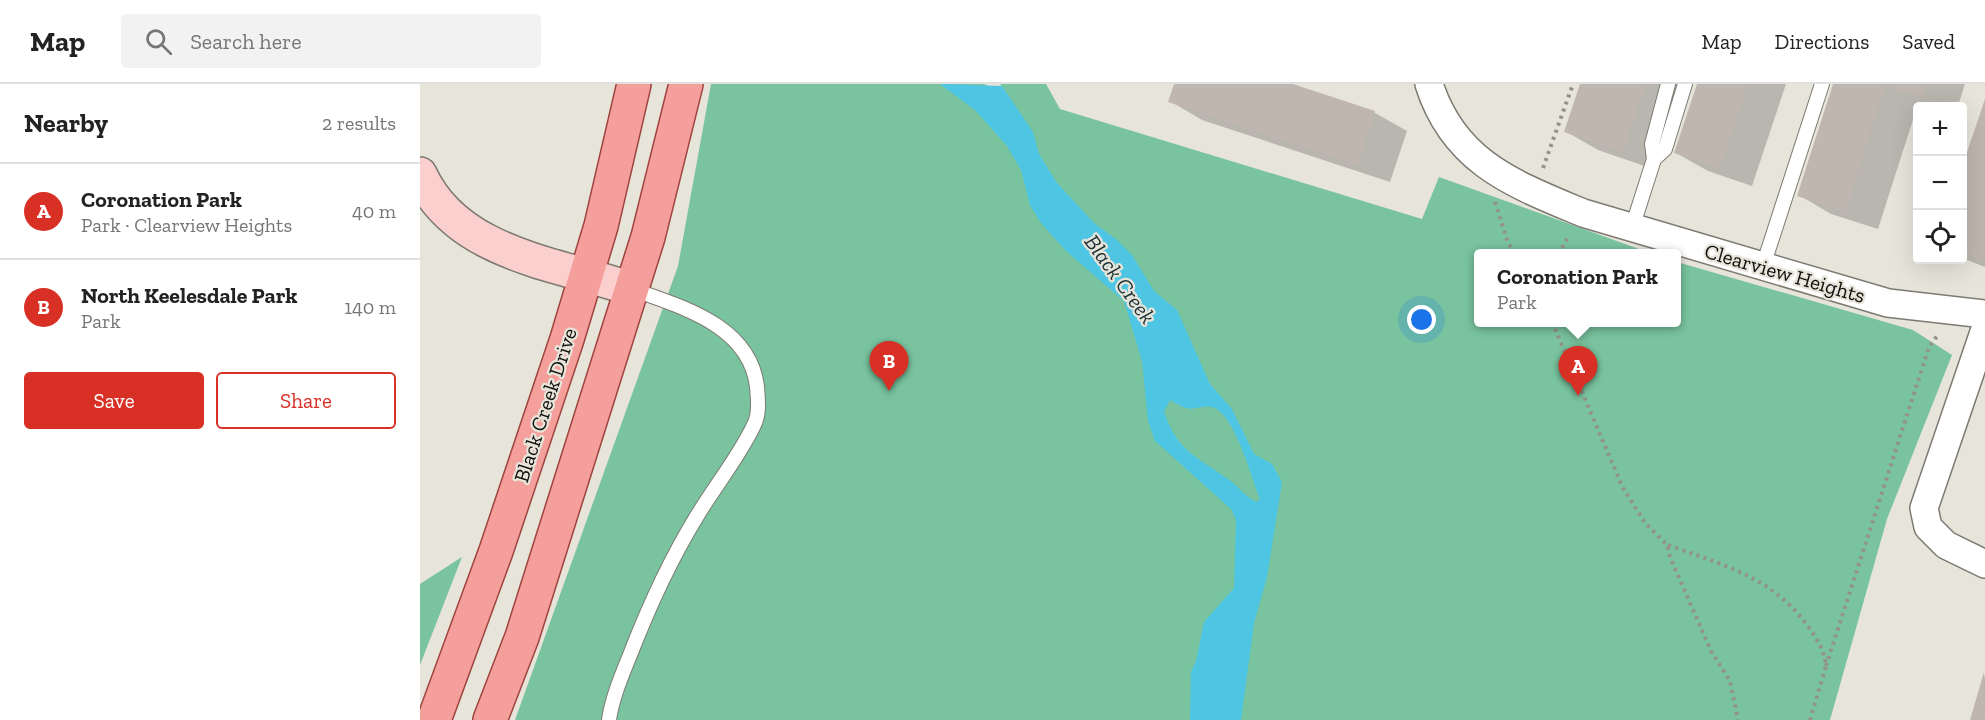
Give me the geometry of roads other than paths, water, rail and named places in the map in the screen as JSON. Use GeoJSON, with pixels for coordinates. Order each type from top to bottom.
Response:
{"type":"FeatureCollection","features":[{"type":"Feature","properties":{"kind":"main road","name":"Black Creek Drive"},"geometry":{"type":"LineString","coordinates":[[434,720],[496,551],[587,273],[601,226],[634,84]]}},
{"type":"Feature","properties":{"kind":"main road"},"geometry":{"type":"LineString","coordinates":[[490,720],[522,637],[632,289],[648,237],[686,84]]}},
{"type":"Feature","properties":{"kind":"street","name":"Clearview Heights"},"geometry":{"type":"LineString","coordinates":[[1429,84],[1443,117],[1471,152],[1498,175],[1534,194],[1582,213],[1888,303],[1985,314]]}},
{"type":"Feature","properties":{"kind":"street"},"geometry":{"type":"LineString","coordinates":[[420,174],[436,200],[473,234],[504,249],[587,273],[632,289]]}},
{"type":"Feature","properties":{"kind":"street"},"geometry":{"type":"LineString","coordinates":[[1985,329],[1924,508],[1928,527],[1946,545],[1985,564]]}},
{"type":"Feature","properties":{"kind":"lane"},"geometry":{"type":"LineString","coordinates":[[1632,228],[1654,159],[1652,144],[1668,84]]}},
{"type":"Feature","properties":{"kind":"lane"},"geometry":{"type":"LineString","coordinates":[[1654,159],[1665,149],[1685,84]]}},
{"type":"Feature","properties":{"kind":"lane"},"geometry":{"type":"LineString","coordinates":[[1763,266],[1822,84]]}},
{"type":"Feature","properties":{"kind":"lane"},"geometry":{"type":"LineString","coordinates":[[609,720],[625,669],[657,588],[697,516],[754,426],[759,405],[756,381],[749,359],[736,341],[700,315],[632,289]]}},
{"type":"Feature","properties":{"kind":"water","name":"Black Creek"},"geometry":{"type":"Polygon","coordinates":[[[940,84],[1002,86],[1033,132],[1039,154],[1057,183],[1095,224],[1116,239],[1132,255],[1154,291],[1177,310],[1210,384],[1232,409],[1254,454],[1272,464],[1282,482],[1267,577],[1254,623],[1241,720],[1190,720],[1191,672],[1196,661],[1204,622],[1234,588],[1236,520],[1231,509],[1155,441],[1148,421],[1142,361],[1124,301],[1066,251],[1041,223],[1030,205],[1021,170],[1007,146],[975,110],[940,84]],[[1170,400],[1164,412],[1175,436],[1182,445],[1257,502],[1260,499],[1243,451],[1225,417],[1214,408],[1186,408],[1170,400]]]}},
{"type":"Feature","properties":{"kind":"place","name":"North Keelesdale Park"},"geometry":{"type":"Point","coordinates":[889,391]}},
{"type":"Feature","properties":{"kind":"place","name":"Coronation Park"},"geometry":{"type":"Point","coordinates":[1578,396]}}]}
